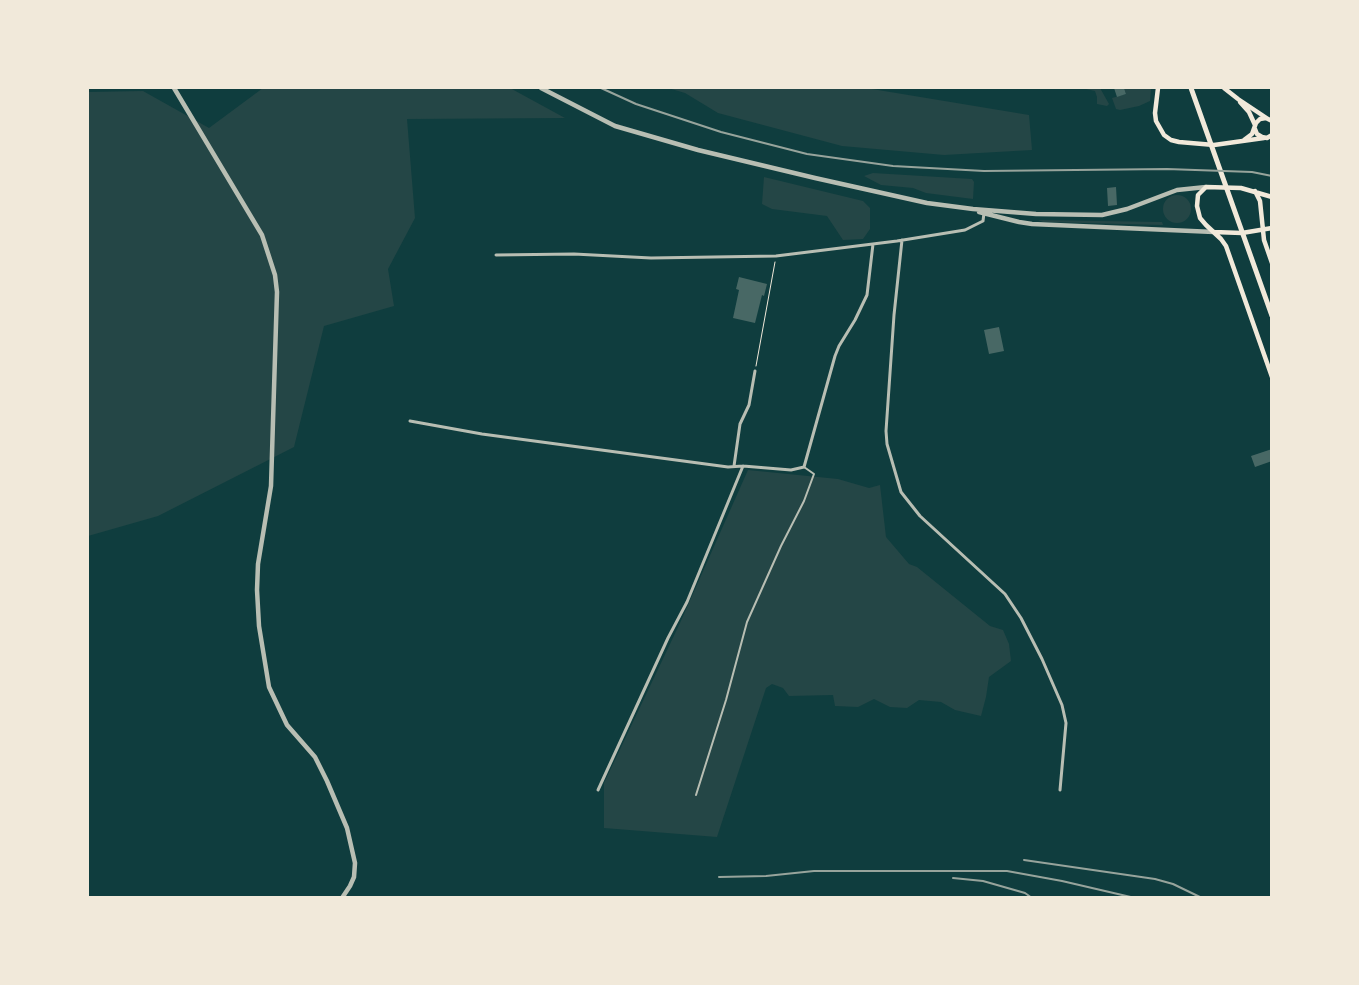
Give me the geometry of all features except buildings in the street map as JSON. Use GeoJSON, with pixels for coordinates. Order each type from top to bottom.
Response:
{"type":"FeatureCollection","features":[{"type":"Feature","properties":{"kind":"main road"},"geometry":{"type":"LineString","coordinates":[[1158,88],[1156,121],[1164,135],[1170,140],[1214,145],[1269,137]]}},
{"type":"Feature","properties":{"kind":"main road"},"geometry":{"type":"LineString","coordinates":[[1191,88],[1272,316]]}},
{"type":"Feature","properties":{"kind":"main road"},"geometry":{"type":"LineString","coordinates":[[1224,88],[1270,120]]}},
{"type":"Feature","properties":{"kind":"main road"},"geometry":{"type":"LineString","coordinates":[[1238,99],[1249,112],[1259,136],[1269,137]]}},
{"type":"Feature","properties":{"kind":"main road"},"geometry":{"type":"LineString","coordinates":[[1241,142],[1248,138],[1260,119],[1270,120]]}},
{"type":"Feature","properties":{"kind":"main road"},"geometry":{"type":"LineString","coordinates":[[1272,197],[1241,188],[1206,186],[1198,195],[1197,210],[1206,225],[1226,246],[1272,377]]}},
{"type":"Feature","properties":{"kind":"main road"},"geometry":{"type":"LineString","coordinates":[[1255,191],[1260,201],[1263,230],[1272,264]]}},
{"type":"Feature","properties":{"kind":"main road"},"geometry":{"type":"LineString","coordinates":[[1214,232],[1242,233],[1272,228]]}},
{"type":"Feature","properties":{"kind":"street"},"geometry":{"type":"LineString","coordinates":[[174,88],[262,235],[275,275],[277,292],[271,486],[258,564],[259,626],[269,687],[287,725],[315,757],[348,828],[354,856],[354,877],[342,898]]}},
{"type":"Feature","properties":{"kind":"street"},"geometry":{"type":"LineString","coordinates":[[541,88],[615,126],[698,150],[927,203],[1036,214],[1102,214],[1127,209],[1177,190],[1206,186]]}},
{"type":"Feature","properties":{"kind":"street"},"geometry":{"type":"LineString","coordinates":[[973,209],[984,214],[1032,224],[1214,232]]}},
{"type":"Feature","properties":{"kind":"street"},"geometry":{"type":"LineString","coordinates":[[496,254],[574,254],[651,258],[776,256],[965,230],[982,221],[984,214]]}},
{"type":"Feature","properties":{"kind":"street"},"geometry":{"type":"LineString","coordinates":[[902,240],[894,315],[886,431],[901,492],[920,516],[1005,594],[1021,618],[1042,659],[1062,706],[1066,723],[1060,790]]}},
{"type":"Feature","properties":{"kind":"street"},"geometry":{"type":"LineString","coordinates":[[410,421],[482,434],[728,467],[743,466],[791,470],[804,467],[835,356],[867,295],[873,244]]}},
{"type":"Feature","properties":{"kind":"street"},"geometry":{"type":"LineString","coordinates":[[734,466],[740,424],[749,405],[755,371]]}},
{"type":"Feature","properties":{"kind":"street"},"geometry":{"type":"LineString","coordinates":[[598,790],[668,638],[687,602],[743,466]]}},
{"type":"Feature","properties":{"kind":"lane"},"geometry":{"type":"LineString","coordinates":[[696,795],[726,700],[747,622],[781,546],[804,501],[814,474],[804,467]]}},
{"type":"Feature","properties":{"kind":"path"},"geometry":{"type":"LineString","coordinates":[[755,371],[776,256]]}},
{"type":"Feature","properties":{"kind":"shaded area"},"geometry":{"type":"Polygon","coordinates":[[[263,88],[510,88],[565,118],[407,119],[415,218],[388,269],[394,306],[324,326],[294,447],[158,516],[88,536],[88,92],[143,91],[209,128],[263,88]]]}},
{"type":"Feature","properties":{"kind":"shaded area"},"geometry":{"type":"Polygon","coordinates":[[[668,88],[866,88],[1029,115],[1032,150],[944,155],[842,146],[718,113],[685,93],[668,88]]]}},
{"type":"Feature","properties":{"kind":"shaded area"},"geometry":{"type":"Polygon","coordinates":[[[1085,88],[1100,88],[1109,104],[1107,106],[1097,104],[1095,91],[1085,88]]]}},
{"type":"Feature","properties":{"kind":"shaded area"},"geometry":{"type":"Polygon","coordinates":[[[1124,88],[1151,88],[1150,101],[1139,106],[1120,110],[1116,109],[1112,98],[1126,94],[1124,88]]]}},
{"type":"Feature","properties":{"kind":"shaded area"},"geometry":{"type":"Polygon","coordinates":[[[873,173],[972,179],[974,182],[973,199],[926,193],[913,188],[881,185],[864,176],[873,173]]]}},
{"type":"Feature","properties":{"kind":"shaded area"},"geometry":{"type":"Polygon","coordinates":[[[764,177],[863,201],[870,208],[870,229],[863,239],[843,240],[827,216],[772,209],[762,204],[764,177]]]}},
{"type":"Feature","properties":{"kind":"shaded area"},"geometry":{"type":"Polygon","coordinates":[[[1177,195],[1187,199],[1191,209],[1187,219],[1177,223],[1167,219],[1163,209],[1167,199],[1177,195]]]}},
{"type":"Feature","properties":{"kind":"shaded area"},"geometry":{"type":"Polygon","coordinates":[[[1038,220],[1162,222],[1163,225],[1043,222],[1038,220]]]}},
{"type":"Feature","properties":{"kind":"shaded area"},"geometry":{"type":"Polygon","coordinates":[[[748,470],[838,479],[869,488],[880,485],[886,537],[909,564],[917,567],[990,626],[1003,630],[1009,644],[1011,661],[989,677],[981,716],[955,710],[941,702],[919,700],[907,708],[890,707],[874,699],[858,707],[835,706],[833,695],[789,696],[783,688],[772,684],[766,688],[717,837],[604,828],[604,783],[680,623],[748,470]]]}},
{"type":"Feature","properties":{"kind":"railway"},"geometry":{"type":"LineString","coordinates":[[601,88],[636,104],[721,132],[807,154],[893,166],[984,171],[1167,169],[1252,172],[1272,176]]}},
{"type":"Feature","properties":{"kind":"railway"},"geometry":{"type":"LineString","coordinates":[[1024,860],[1155,879],[1173,884],[1202,898]]}},
{"type":"Feature","properties":{"kind":"railway"},"geometry":{"type":"LineString","coordinates":[[719,877],[766,876],[814,871],[1007,871],[1062,881],[1135,898]]}},
{"type":"Feature","properties":{"kind":"railway"},"geometry":{"type":"LineString","coordinates":[[953,878],[983,881],[1025,893],[1032,898]]}}]}
